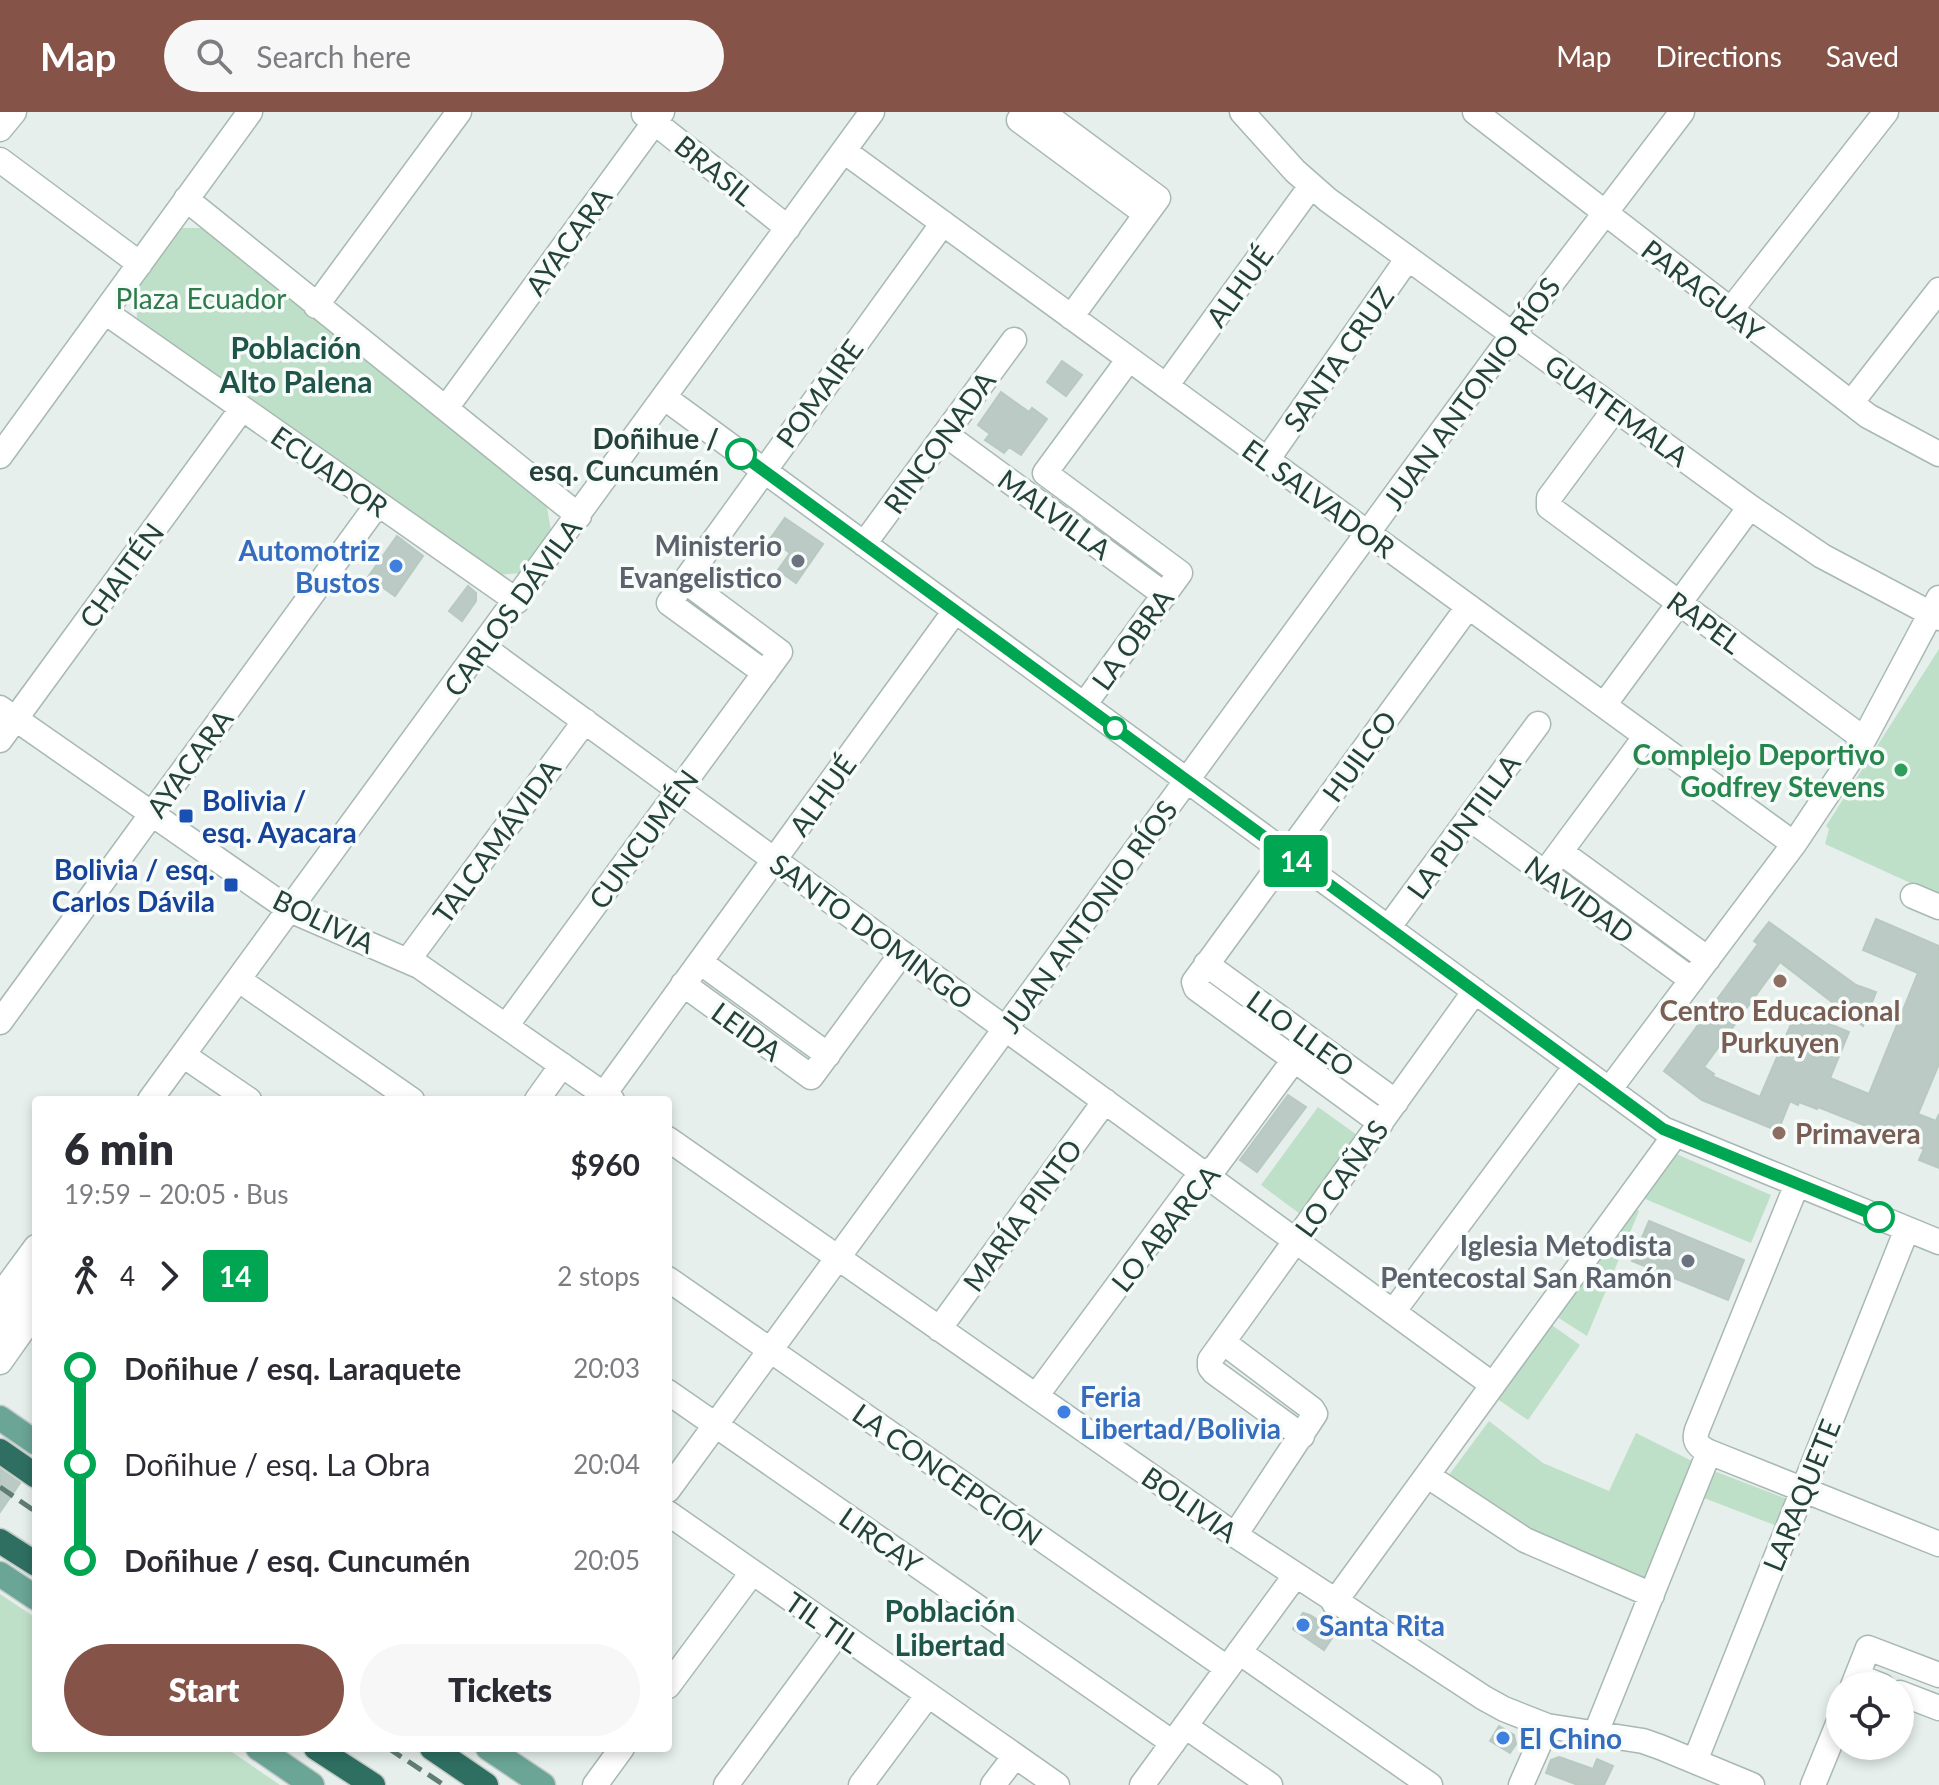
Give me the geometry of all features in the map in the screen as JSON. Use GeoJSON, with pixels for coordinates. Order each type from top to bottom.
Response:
{"type":"FeatureCollection","features":[{"type":"Feature","properties":{"kind":"highway"},"geometry":{"type":"LineString","coordinates":[[0,1451],[32,1473]]}},
{"type":"Feature","properties":{"kind":"highway"},"geometry":{"type":"LineString","coordinates":[[0,1541],[32,1561]]}},
{"type":"Feature","properties":{"kind":"highway"},"geometry":{"type":"LineString","coordinates":[[322,1752],[373,1785]]}},
{"type":"Feature","properties":{"kind":"highway"},"geometry":{"type":"LineString","coordinates":[[438,1752],[486,1785]]}},
{"type":"Feature","properties":{"kind":"highway"},"geometry":{"type":"LineString","coordinates":[[456,1765],[494,1785]]}},
{"type":"Feature","properties":{"kind":"main road"},"geometry":{"type":"LineString","coordinates":[[0,1418],[32,1440]]}},
{"type":"Feature","properties":{"kind":"main road"},"geometry":{"type":"LineString","coordinates":[[0,1574],[32,1595]]}},
{"type":"Feature","properties":{"kind":"main road"},"geometry":{"type":"LineString","coordinates":[[264,1752],[312,1785]]}},
{"type":"Feature","properties":{"kind":"main road"},"geometry":{"type":"LineString","coordinates":[[494,1752],[543,1785]]}},
{"type":"Feature","properties":{"kind":"street"},"geometry":{"type":"LineString","coordinates":[[0,129],[14,112]]}},
{"type":"Feature","properties":{"kind":"street"},"geometry":{"type":"LineString","coordinates":[[0,456],[250,112]]}},
{"type":"Feature","properties":{"kind":"street"},"geometry":{"type":"LineString","coordinates":[[316,306],[459,112]]}},
{"type":"Feature","properties":{"kind":"street","name":"CARLOS DÁVILA"},"geometry":{"type":"LineString","coordinates":[[153,1096],[872,112]]}},
{"type":"Feature","properties":{"kind":"street","name":"GUATEMALA"},"geometry":{"type":"LineString","coordinates":[[1242,112],[1311,186],[1750,507],[1822,556],[1936,610]]}},
{"type":"Feature","properties":{"kind":"street","name":"PARAGUAY"},"geometry":{"type":"LineString","coordinates":[[1477,112],[1851,403],[1886,427],[1939,454]]}},
{"type":"Feature","properties":{"kind":"street","name":"JUAN ANTONIO RÍOS"},"geometry":{"type":"LineString","coordinates":[[672,1485],[1513,334],[1682,112]]}},
{"type":"Feature","properties":{"kind":"street"},"geometry":{"type":"LineString","coordinates":[[1730,311],[1886,112]]}},
{"type":"Feature","properties":{"kind":"street","name":"BRASIL"},"geometry":{"type":"LineString","coordinates":[[653,115],[788,228]]}},
{"type":"Feature","properties":{"kind":"street","name":"AYACARA"},"geometry":{"type":"LineString","coordinates":[[446,408],[653,115]]}},
{"type":"Feature","properties":{"kind":"street"},"geometry":{"type":"LineString","coordinates":[[1029,115],[1152,206],[1071,317]]}},
{"type":"Feature","properties":{"kind":"street","name":"EL SALVADOR"},"geometry":{"type":"LineString","coordinates":[[844,151],[1794,844]]}},
{"type":"Feature","properties":{"kind":"street"},"geometry":{"type":"LineString","coordinates":[[0,160],[140,264]]}},
{"type":"Feature","properties":{"kind":"street","name":"ALHUÉ"},"geometry":{"type":"LineString","coordinates":[[1166,386],[1311,186]]}},
{"type":"Feature","properties":{"kind":"street"},"geometry":{"type":"LineString","coordinates":[[186,199],[579,516]]}},
{"type":"Feature","properties":{"kind":"street","name":"POMAIRE"},"geometry":{"type":"LineString","coordinates":[[765,673],[669,603],[943,223]]}},
{"type":"Feature","properties":{"kind":"street","name":"SANTA CRUZ"},"geometry":{"type":"LineString","coordinates":[[1267,460],[1408,258]]}},
{"type":"Feature","properties":{"kind":"street"},"geometry":{"type":"LineString","coordinates":[[1851,403],[1939,290]]}},
{"type":"Feature","properties":{"kind":"street","name":"ECUADOR"},"geometry":{"type":"LineString","coordinates":[[105,312],[517,601]]}},
{"type":"Feature","properties":{"kind":"street","name":"RINCONADA"},"geometry":{"type":"LineString","coordinates":[[864,544],[1014,340]]}},
{"type":"Feature","properties":{"kind":"street","name":"MALVILLA"},"geometry":{"type":"LineString","coordinates":[[1129,359],[1045,473],[1180,573]]}},
{"type":"Feature","properties":{"kind":"street"},"geometry":{"type":"LineString","coordinates":[[665,398],[1576,1066],[1675,1135],[1939,1242]]}},
{"type":"Feature","properties":{"kind":"street","name":"RAPEL"},"geometry":{"type":"LineString","coordinates":[[1615,409],[1547,504],[1864,739]]}},
{"type":"Feature","properties":{"kind":"street","name":"CHAITÉN"},"geometry":{"type":"LineString","coordinates":[[0,740],[8,714],[241,410]]}},
{"type":"Feature","properties":{"kind":"street","name":"MALVILLA"},"geometry":{"type":"LineString","coordinates":[[945,434],[1165,595]]}},
{"type":"Feature","properties":{"kind":"street","name":"AYACARA"},"geometry":{"type":"LineString","coordinates":[[0,1022],[377,505]]}},
{"type":"Feature","properties":{"kind":"street"},"geometry":{"type":"LineString","coordinates":[[1604,705],[1750,507]]}},
{"type":"Feature","properties":{"kind":"street","name":"LA OBRA"},"geometry":{"type":"LineString","coordinates":[[1084,705],[1180,573]]}},
{"type":"Feature","properties":{"kind":"street","name":"CUNCUMÉN"},"geometry":{"type":"LineString","coordinates":[[506,1026],[780,652],[685,581]]}},
{"type":"Feature","properties":{"kind":"street","name":"HUILCO"},"geometry":{"type":"LineString","coordinates":[[1200,974],[1468,607]]}},
{"type":"Feature","properties":{"kind":"street"},"geometry":{"type":"LineString","coordinates":[[1609,1090],[1794,844],[1864,739],[1936,610]]}},
{"type":"Feature","properties":{"kind":"street","name":"ALHUÉ"},"geometry":{"type":"LineString","coordinates":[[609,1096],[683,984],[955,611]]}},
{"type":"Feature","properties":{"kind":"street","name":"SANTO DOMINGO"},"geometry":{"type":"LineString","coordinates":[[483,647],[1493,1385]]}},
{"type":"Feature","properties":{"kind":"street","name":"BOLIVIA"},"geometry":{"type":"LineString","coordinates":[[8,714],[290,910],[408,960],[607,1096]]}},
{"type":"Feature","properties":{"kind":"street","name":"TALCAMÁVIDA"},"geometry":{"type":"LineString","coordinates":[[408,960],[585,721]]}},
{"type":"Feature","properties":{"kind":"street","name":"LA PUNTILLA"},"geometry":{"type":"LineString","coordinates":[[1388,928],[1538,724]]}},
{"type":"Feature","properties":{"kind":"street"},"geometry":{"type":"LineString","coordinates":[[1545,873],[1646,736]]}},
{"type":"Feature","properties":{"kind":"street","name":"NAVIDAD"},"geometry":{"type":"LineString","coordinates":[[1469,818],[1692,980]]}},
{"type":"Feature","properties":{"kind":"street","name":"NAVIDAD"},"geometry":{"type":"LineString","coordinates":[[1561,852],[1708,959]]}},
{"type":"Feature","properties":{"kind":"street"},"geometry":{"type":"LineString","coordinates":[[1913,896],[1939,907]]}},
{"type":"Feature","properties":{"kind":"street"},"geometry":{"type":"LineString","coordinates":[[828,1055],[902,953]]}},
{"type":"Feature","properties":{"kind":"street","name":"LEIDA"},"geometry":{"type":"LineString","coordinates":[[683,984],[811,1077],[828,1055],[700,962]]}},
{"type":"Feature","properties":{"kind":"street","name":"LLO LLEO"},"geometry":{"type":"LineString","coordinates":[[1200,974],[1294,1060],[1381,1123]]}},
{"type":"Feature","properties":{"kind":"street","name":"LLO LLEO"},"geometry":{"type":"LineString","coordinates":[[1200,974],[1396,1102]]}},
{"type":"Feature","properties":{"kind":"street"},"geometry":{"type":"LineString","coordinates":[[239,980],[406,1096]]}},
{"type":"Feature","properties":{"kind":"street","name":"LO CAÑAS"},"geometry":{"type":"LineString","coordinates":[[1302,1436],[1210,1367],[1210,1360],[1475,991]]}},
{"type":"Feature","properties":{"kind":"street"},"geometry":{"type":"LineString","coordinates":[[183,1055],[243,1096]]}},
{"type":"Feature","properties":{"kind":"street","name":"LO ABARCA"},"geometry":{"type":"LineString","coordinates":[[1036,1396],[1192,1185],[1216,1166],[1294,1060]]}},
{"type":"Feature","properties":{"kind":"street"},"geometry":{"type":"LineString","coordinates":[[540,1096],[562,1065]]}},
{"type":"Feature","properties":{"kind":"street"},"geometry":{"type":"LineString","coordinates":[[1393,1312],[1576,1066]]}},
{"type":"Feature","properties":{"kind":"street","name":"MARÍA PINTO"},"geometry":{"type":"LineString","coordinates":[[939,1329],[1105,1101]]}},
{"type":"Feature","properties":{"kind":"street"},"geometry":{"type":"LineString","coordinates":[[1334,1603],[1675,1135]]}},
{"type":"Feature","properties":{"kind":"street","name":"BOLIVIA"},"geometry":{"type":"LineString","coordinates":[[672,1142],[1334,1603],[1484,1698],[1547,1726],[1643,1741],[1752,1785]]}},
{"type":"Feature","properties":{"kind":"street"},"geometry":{"type":"LineString","coordinates":[[1595,1735],[1652,1595],[1703,1447],[1697,1430],[1797,1184]]}},
{"type":"Feature","properties":{"kind":"street","name":"LARAQUETE"},"geometry":{"type":"LineString","coordinates":[[1695,1761],[1907,1229]]}},
{"type":"Feature","properties":{"kind":"street"},"geometry":{"type":"LineString","coordinates":[[0,1296],[32,1252]]}},
{"type":"Feature","properties":{"kind":"street","name":"LA CONCEPCIÓN"},"geometry":{"type":"LineString","coordinates":[[672,1282],[1233,1660],[1430,1785]]}},
{"type":"Feature","properties":{"kind":"street"},"geometry":{"type":"LineString","coordinates":[[0,1329],[32,1285]]}},
{"type":"Feature","properties":{"kind":"street"},"geometry":{"type":"LineString","coordinates":[[0,1362],[32,1317]]}},
{"type":"Feature","properties":{"kind":"street"},"geometry":{"type":"LineString","coordinates":[[1223,1342],[1315,1414],[1235,1535]]}},
{"type":"Feature","properties":{"kind":"street","name":"LIRCAY"},"geometry":{"type":"LineString","coordinates":[[672,1395],[1179,1734],[1270,1785]]}},
{"type":"Feature","properties":{"kind":"street"},"geometry":{"type":"LineString","coordinates":[[1703,1447],[1939,1544]]}},
{"type":"Feature","properties":{"kind":"street"},"geometry":{"type":"LineString","coordinates":[[1428,1476],[1525,1540],[1652,1595]]}},
{"type":"Feature","properties":{"kind":"street","name":"TIL TIL"},"geometry":{"type":"LineString","coordinates":[[672,1516],[1057,1785]]}},
{"type":"Feature","properties":{"kind":"street"},"geometry":{"type":"LineString","coordinates":[[672,1681],[752,1573]]}},
{"type":"Feature","properties":{"kind":"street"},"geometry":{"type":"LineString","coordinates":[[1142,1785],[1295,1576]]}},
{"type":"Feature","properties":{"kind":"street"},"geometry":{"type":"LineString","coordinates":[[726,1785],[838,1633]]}},
{"type":"Feature","properties":{"kind":"street"},"geometry":{"type":"LineString","coordinates":[[1859,1672],[1868,1648],[1939,1675]]}},
{"type":"Feature","properties":{"kind":"street"},"geometry":{"type":"LineString","coordinates":[[861,1785],[928,1695]]}},
{"type":"Feature","properties":{"kind":"street"},"geometry":{"type":"LineString","coordinates":[[1914,1698],[1939,1708]]}},
{"type":"Feature","properties":{"kind":"street"},"geometry":{"type":"LineString","coordinates":[[1521,1785],[1547,1726]]}},
{"type":"Feature","properties":{"kind":"street"},"geometry":{"type":"LineString","coordinates":[[595,1785],[619,1752]]}},
{"type":"Feature","properties":{"kind":"street"},"geometry":{"type":"LineString","coordinates":[[1813,1785],[1826,1753]]}},
{"type":"Feature","properties":{"kind":"street"},"geometry":{"type":"LineString","coordinates":[[993,1785],[1015,1756]]}},
{"type":"Feature","properties":{"kind":"green space","name":"Plaza Ecuador"},"geometry":{"type":"Polygon","coordinates":[[[178,228],[206,228],[547,507],[552,537],[526,573],[492,575],[137,322],[136,288],[178,228]]]}},
{"type":"Feature","properties":{"kind":"green space","name":"Complejo Deportivo Godfrey Stevens"},"geometry":{"type":"Polygon","coordinates":[[[1939,649],[1939,896],[1825,844],[1829,829],[1826,826],[1939,649]]]}},
{"type":"Feature","properties":{"kind":"green space"},"geometry":{"type":"Polygon","coordinates":[[[1318,1107],[1360,1137],[1303,1216],[1261,1185],[1318,1107]]]}},
{"type":"Feature","properties":{"kind":"green space"},"geometry":{"type":"Polygon","coordinates":[[[1667,1150],[1771,1195],[1751,1243],[1638,1196],[1667,1150]]]}},
{"type":"Feature","properties":{"kind":"green space"},"geometry":{"type":"Polygon","coordinates":[[[1630,1205],[1639,1211],[1587,1336],[1554,1315],[1630,1205]]]}},
{"type":"Feature","properties":{"kind":"green space"},"geometry":{"type":"Polygon","coordinates":[[[1546,1321],[1580,1345],[1528,1420],[1493,1396],[1546,1321]]]}},
{"type":"Feature","properties":{"kind":"green space"},"geometry":{"type":"Polygon","coordinates":[[[1489,1421],[1543,1463],[1609,1491],[1636,1433],[1694,1462],[1639,1591],[1443,1483],[1489,1421]]]}},
{"type":"Feature","properties":{"kind":"green space"},"geometry":{"type":"Polygon","coordinates":[[[1714,1471],[1787,1499],[1777,1526],[1704,1498],[1714,1471]]]}},
{"type":"Feature","properties":{"kind":"green space"},"geometry":{"type":"Polygon","coordinates":[[[0,1594],[32,1615],[32,1752],[232,1752],[280,1785],[0,1785],[0,1594]]]}},
{"type":"Feature","properties":{"kind":"building"},"geometry":{"type":"Polygon","coordinates":[[[1062,361],[1082,375],[1066,396],[1047,382],[1062,361]]]}},
{"type":"Feature","properties":{"kind":"building"},"geometry":{"type":"Polygon","coordinates":[[[1001,392],[1029,412],[1032,408],[1047,419],[1021,455],[1009,447],[1004,453],[985,440],[990,434],[978,425],[1001,392]]]}},
{"type":"Feature","properties":{"kind":"building","name":"Ministerio Evangelistico"},"geometry":{"type":"Polygon","coordinates":[[[785,518],[823,544],[796,583],[778,570],[790,553],[770,539],[785,518]]]}},
{"type":"Feature","properties":{"kind":"building","name":"Automotriz Bustos"},"geometry":{"type":"Polygon","coordinates":[[[397,536],[423,556],[395,596],[368,577],[397,536]]]}},
{"type":"Feature","properties":{"kind":"building"},"geometry":{"type":"Polygon","coordinates":[[[468,586],[476,593],[476,601],[462,621],[449,611],[468,586]]]}},
{"type":"Feature","properties":{"kind":"building"},"geometry":{"type":"Polygon","coordinates":[[[1876,919],[1939,946],[1939,1064],[1918,1114],[1936,1121],[1939,1114],[1939,1168],[1919,1160],[1924,1149],[1799,1102],[1798,1105],[1790,1101],[1778,1131],[1702,1100],[1664,1071],[1758,944],[1754,941],[1769,922],[1856,985],[1876,992],[1863,1026],[1780,962],[1704,1067],[1714,1074],[1712,1076],[1760,1097],[1797,1010],[1849,1032],[1830,1078],[1869,1094],[1918,973],[1863,950],[1876,919]]]}},
{"type":"Feature","properties":{"kind":"building"},"geometry":{"type":"Polygon","coordinates":[[[1288,1095],[1306,1107],[1257,1172],[1240,1160],[1288,1095]]]}},
{"type":"Feature","properties":{"kind":"building","name":"Iglesia Metodista Pentecostal San Ramón"},"geometry":{"type":"Polygon","coordinates":[[[1649,1221],[1744,1260],[1728,1300],[1632,1261],[1649,1221]]]}},
{"type":"Feature","properties":{"kind":"building"},"geometry":{"type":"Polygon","coordinates":[[[0,1469],[20,1483],[0,1512],[0,1469]]]}},
{"type":"Feature","properties":{"kind":"building"},"geometry":{"type":"Polygon","coordinates":[[[1303,1613],[1336,1632],[1324,1650],[1293,1629],[1303,1613]]]}},
{"type":"Feature","properties":{"kind":"building","name":"El Chino"},"geometry":{"type":"Polygon","coordinates":[[[1499,1726],[1514,1735],[1516,1744],[1510,1753],[1490,1741],[1499,1726]]]}},
{"type":"Feature","properties":{"kind":"building"},"geometry":{"type":"Polygon","coordinates":[[[1559,1757],[1593,1769],[1597,1759],[1613,1766],[1604,1785],[1578,1785],[1546,1773],[1551,1760],[1559,1757]]]}},
{"type":"Feature","properties":{"kind":"railway"},"geometry":{"type":"LineString","coordinates":[[0,1487],[32,1509]]}},
{"type":"Feature","properties":{"kind":"railway"},"geometry":{"type":"LineString","coordinates":[[394,1752],[444,1785]]}},
{"type":"Feature","properties":{"kind":"bus line","name":"14"},"geometry":{"type":"LineString","coordinates":[[741,454],[1663,1129],[1879,1217]]}},
{"type":"Feature","properties":{"kind":"place","name":"Doñihue / esq. Cuncumén"},"geometry":{"type":"Point","coordinates":[741,454]}},
{"type":"Feature","properties":{"kind":"place","name":"Ministerio Evangelistico"},"geometry":{"type":"Point","coordinates":[798,561]}},
{"type":"Feature","properties":{"kind":"place","name":"Automotriz Bustos"},"geometry":{"type":"Point","coordinates":[396,566]}},
{"type":"Feature","properties":{"kind":"place","name":"Complejo Deportivo Godfrey Stevens"},"geometry":{"type":"Point","coordinates":[1901,770]}},
{"type":"Feature","properties":{"kind":"place","name":"Bolivia / esq. Ayacara"},"geometry":{"type":"Point","coordinates":[186,816]}},
{"type":"Feature","properties":{"kind":"place","name":"Bolivia / esq. Carlos Dávila"},"geometry":{"type":"Point","coordinates":[231,885]}},
{"type":"Feature","properties":{"kind":"place","name":"Centro Educacional Purkuyen"},"geometry":{"type":"Point","coordinates":[1780,981]}},
{"type":"Feature","properties":{"kind":"place","name":"Primavera"},"geometry":{"type":"Point","coordinates":[1779,1133]}},
{"type":"Feature","properties":{"kind":"place","name":"Iglesia Metodista Pentecostal San Ramón"},"geometry":{"type":"Point","coordinates":[1688,1261]}},
{"type":"Feature","properties":{"kind":"place","name":"Feria Libertad/Bolivia"},"geometry":{"type":"Point","coordinates":[1064,1412]}},
{"type":"Feature","properties":{"kind":"place","name":"Santa Rita"},"geometry":{"type":"Point","coordinates":[1303,1625]}},
{"type":"Feature","properties":{"kind":"place","name":"El Chino"},"geometry":{"type":"Point","coordinates":[1503,1738]}},
{"type":"Feature","properties":{"kind":"district","name":"Población Alto Palena"},"geometry":{"type":"Point","coordinates":[296,364]}},
{"type":"Feature","properties":{"kind":"district","name":"Población Libertad"},"geometry":{"type":"Point","coordinates":[950,1627]}}]}
